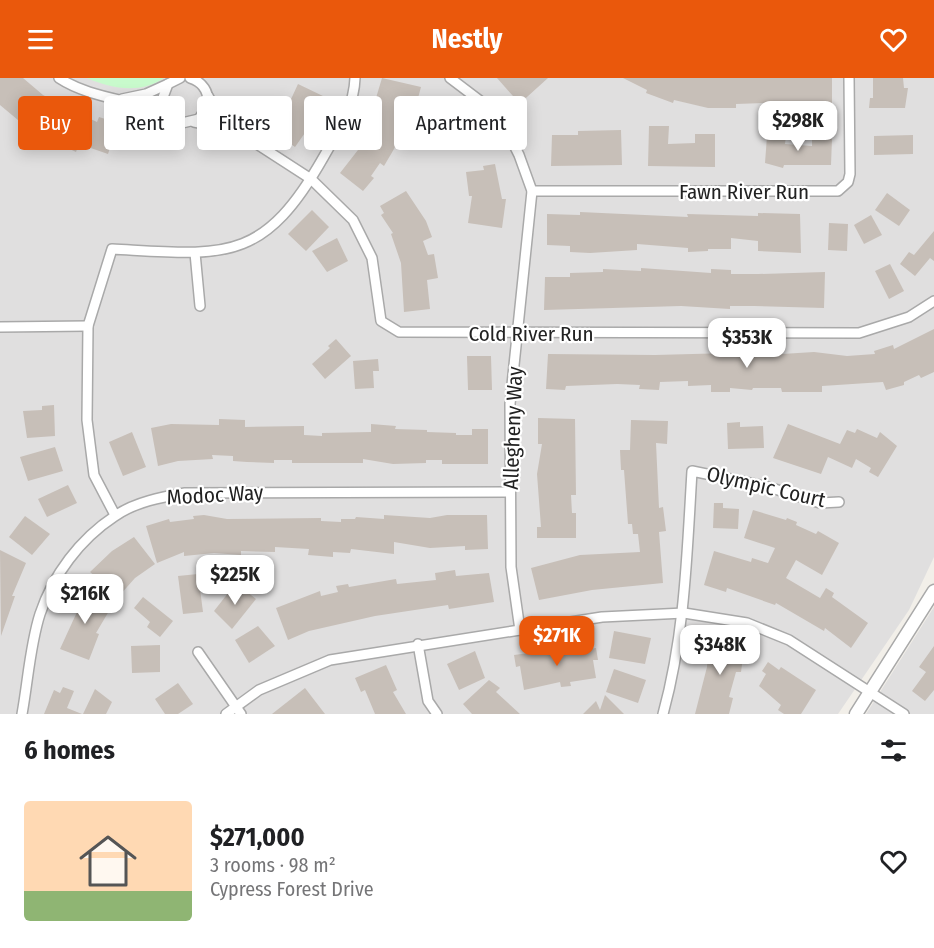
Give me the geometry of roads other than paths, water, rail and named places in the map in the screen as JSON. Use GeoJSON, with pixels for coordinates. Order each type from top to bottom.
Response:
{"type":"FeatureCollection","features":[{"type":"Feature","properties":{"kind":"street"},"geometry":{"type":"LineString","coordinates":[[59,78],[73,87],[110,96]]}},
{"type":"Feature","properties":{"kind":"street"},"geometry":{"type":"LineString","coordinates":[[136,96],[146,94],[180,78]]}},
{"type":"Feature","properties":{"kind":"street"},"geometry":{"type":"LineString","coordinates":[[190,78],[200,81]]}},
{"type":"Feature","properties":{"kind":"street"},"geometry":{"type":"LineString","coordinates":[[115,515],[94,475],[88,447],[88,326],[112,249],[195,253],[233,248],[257,238],[285,214],[311,179],[346,116],[355,78]]}},
{"type":"Feature","properties":{"kind":"street","name":"Allegheny Way"},"geometry":{"type":"LineString","coordinates":[[450,78],[483,104],[507,131],[519,155],[532,191],[510,404],[511,567],[520,630]]}},
{"type":"Feature","properties":{"kind":"street","name":"Fawn River Run"},"geometry":{"type":"LineString","coordinates":[[532,191],[837,191],[849,178],[849,78]]}},
{"type":"Feature","properties":{"kind":"street","name":"Cold River Run"},"geometry":{"type":"LineString","coordinates":[[200,81],[208,96]]}},
{"type":"Feature","properties":{"kind":"street"},"geometry":{"type":"LineString","coordinates":[[163,96],[170,82]]}},
{"type":"Feature","properties":{"kind":"street"},"geometry":{"type":"LineString","coordinates":[[194,122],[197,119]]}},
{"type":"Feature","properties":{"kind":"street","name":"Cold River Run"},"geometry":{"type":"LineString","coordinates":[[185,122],[197,123]]}},
{"type":"Feature","properties":{"kind":"street","name":"Cold River Run"},"geometry":{"type":"LineString","coordinates":[[264,150],[311,179],[343,208],[364,237],[377,279],[381,321],[399,332],[859,333],[909,317],[934,301]]}},
{"type":"Feature","properties":{"kind":"street"},"geometry":{"type":"LineString","coordinates":[[195,253],[200,306]]}},
{"type":"Feature","properties":{"kind":"street"},"geometry":{"type":"LineString","coordinates":[[0,327],[88,326]]}},
{"type":"Feature","properties":{"kind":"street","name":"Olympic Court"},"geometry":{"type":"LineString","coordinates":[[684,613],[692,471],[765,486],[820,503],[839,502]]}},
{"type":"Feature","properties":{"kind":"street","name":"Modoc Way"},"geometry":{"type":"LineString","coordinates":[[22,714],[40,616],[50,588],[65,564],[90,536],[115,515],[142,503],[185,493],[510,492]]}},
{"type":"Feature","properties":{"kind":"street"},"geometry":{"type":"LineString","coordinates":[[856,714],[934,591]]}},
{"type":"Feature","properties":{"kind":"street"},"geometry":{"type":"LineString","coordinates":[[663,714],[672,681],[684,613]]}},
{"type":"Feature","properties":{"kind":"street"},"geometry":{"type":"LineString","coordinates":[[226,714],[238,710],[259,690],[330,660],[417,644],[602,617],[684,613],[747,622],[789,640],[904,714]]}},
{"type":"Feature","properties":{"kind":"street"},"geometry":{"type":"LineString","coordinates":[[417,644],[428,701],[437,714]]}},
{"type":"Feature","properties":{"kind":"street"},"geometry":{"type":"LineString","coordinates":[[198,652],[238,710]]}}]}
